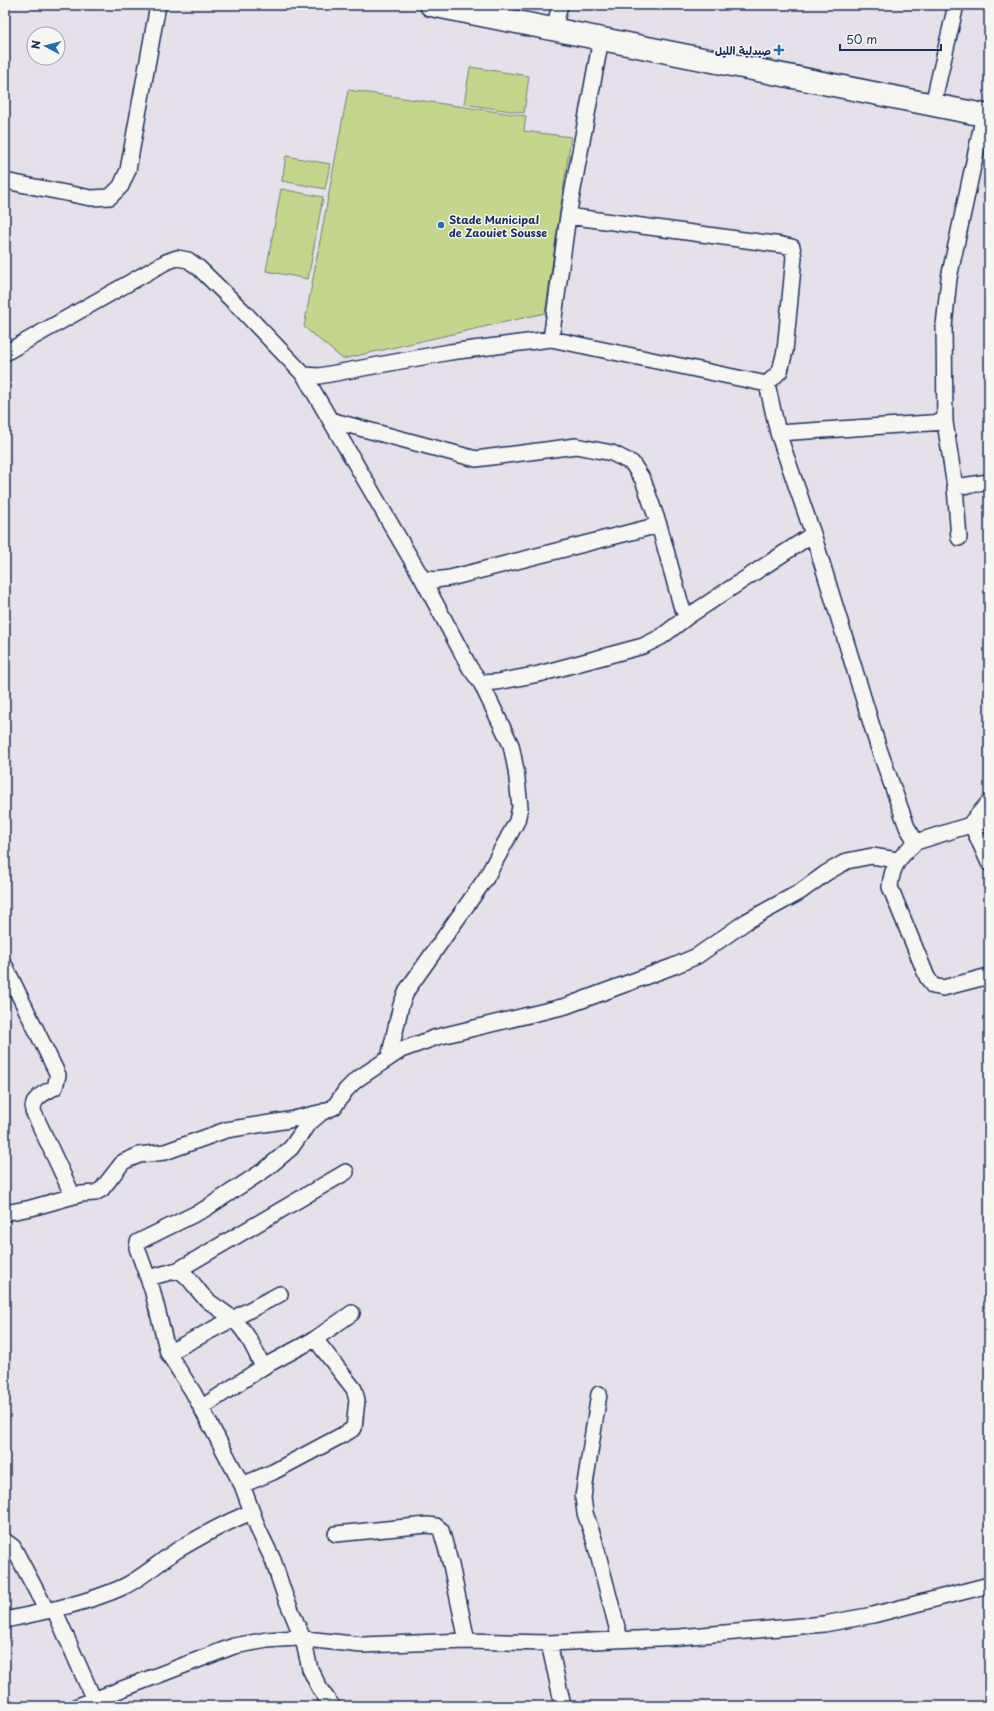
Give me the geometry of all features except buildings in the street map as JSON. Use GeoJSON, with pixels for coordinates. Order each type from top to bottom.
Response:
{"type":"FeatureCollection","features":[{"type":"Feature","properties":{"kind":"street"},"geometry":{"type":"LineString","coordinates":[[5,181],[91,198],[110,197],[121,186],[128,170],[158,5]]}},
{"type":"Feature","properties":{"kind":"street"},"geometry":{"type":"LineString","coordinates":[[431,5],[933,104],[986,116],[949,278],[944,326],[945,422],[955,487],[959,538]]}},
{"type":"Feature","properties":{"kind":"street"},"geometry":{"type":"LineString","coordinates":[[554,29],[560,5]]}},
{"type":"Feature","properties":{"kind":"street"},"geometry":{"type":"LineString","coordinates":[[933,104],[956,5]]}},
{"type":"Feature","properties":{"kind":"street"},"geometry":{"type":"LineString","coordinates":[[551,339],[568,216],[601,39]]}},
{"type":"Feature","properties":{"kind":"street"},"geometry":{"type":"LineString","coordinates":[[568,216],[782,244],[792,247],[794,257],[785,351],[780,371],[767,384]]}},
{"type":"Feature","properties":{"kind":"street"},"geometry":{"type":"LineString","coordinates":[[5,353],[166,262],[177,258],[188,260],[199,268],[242,310],[304,375],[422,578],[470,668],[481,683],[511,745],[516,770],[520,807],[517,822],[486,878],[407,990],[401,1005],[389,1058]]}},
{"type":"Feature","properties":{"kind":"street"},"geometry":{"type":"LineString","coordinates":[[304,375],[319,376],[450,352],[551,339],[767,384]]}},
{"type":"Feature","properties":{"kind":"street"},"geometry":{"type":"LineString","coordinates":[[767,384],[778,433],[813,534],[878,746],[907,827],[916,842]]}},
{"type":"Feature","properties":{"kind":"street"},"geometry":{"type":"LineString","coordinates":[[330,420],[476,460],[576,446],[612,453],[632,463],[643,480],[659,526],[681,605],[687,617]]}},
{"type":"Feature","properties":{"kind":"street"},"geometry":{"type":"LineString","coordinates":[[778,433],[945,422]]}},
{"type":"Feature","properties":{"kind":"street"},"geometry":{"type":"LineString","coordinates":[[955,487],[989,482]]}},
{"type":"Feature","properties":{"kind":"street"},"geometry":{"type":"LineString","coordinates":[[422,578],[435,580],[450,578],[659,526]]}},
{"type":"Feature","properties":{"kind":"street"},"geometry":{"type":"LineString","coordinates":[[481,683],[497,682],[539,674],[643,646],[661,637],[687,617],[813,534]]}},
{"type":"Feature","properties":{"kind":"street"},"geometry":{"type":"LineString","coordinates":[[971,823],[989,802]]}},
{"type":"Feature","properties":{"kind":"street"},"geometry":{"type":"LineString","coordinates":[[989,819],[971,823],[916,842],[898,860],[891,875],[890,887],[927,977],[933,986],[943,988],[989,976]]}},
{"type":"Feature","properties":{"kind":"street"},"geometry":{"type":"LineString","coordinates":[[971,823],[989,863]]}},
{"type":"Feature","properties":{"kind":"street"},"geometry":{"type":"LineString","coordinates":[[332,1706],[320,1689],[310,1669],[303,1639],[285,1596],[273,1560],[242,1485],[201,1408],[168,1353],[152,1289],[137,1248],[138,1242],[205,1209],[255,1177],[287,1152],[307,1125],[324,1112],[334,1107],[346,1090],[356,1080],[413,1044],[460,1031],[566,1006],[674,966],[697,956],[747,921],[800,892],[847,860],[872,856],[898,860]]}},
{"type":"Feature","properties":{"kind":"street"},"geometry":{"type":"LineString","coordinates":[[5,966],[58,1075],[56,1087],[37,1098],[33,1111],[73,1196]]}},
{"type":"Feature","properties":{"kind":"street"},"geometry":{"type":"LineString","coordinates":[[5,1213],[31,1208],[73,1196],[96,1193],[102,1189],[123,1162],[139,1155],[165,1152],[226,1130],[290,1120],[324,1112]]}},
{"type":"Feature","properties":{"kind":"street"},"geometry":{"type":"LineString","coordinates":[[148,1278],[178,1270],[346,1172]]}},
{"type":"Feature","properties":{"kind":"street"},"geometry":{"type":"LineString","coordinates":[[178,1270],[185,1273],[203,1296],[216,1308],[233,1319],[251,1341],[263,1367]]}},
{"type":"Feature","properties":{"kind":"street"},"geometry":{"type":"LineString","coordinates":[[168,1353],[280,1294]]}},
{"type":"Feature","properties":{"kind":"street"},"geometry":{"type":"LineString","coordinates":[[201,1408],[263,1367],[315,1339],[352,1313]]}},
{"type":"Feature","properties":{"kind":"street"},"geometry":{"type":"LineString","coordinates":[[242,1485],[280,1469],[354,1428],[357,1400],[354,1389],[315,1339]]}},
{"type":"Feature","properties":{"kind":"street"},"geometry":{"type":"LineString","coordinates":[[599,1394],[583,1497],[620,1639]]}},
{"type":"Feature","properties":{"kind":"street"},"geometry":{"type":"LineString","coordinates":[[5,1620],[50,1610],[123,1587],[156,1567],[176,1552],[220,1526],[252,1512]]}},
{"type":"Feature","properties":{"kind":"street"},"geometry":{"type":"LineString","coordinates":[[336,1534],[427,1525],[436,1526],[441,1530],[446,1546],[467,1641]]}},
{"type":"Feature","properties":{"kind":"street"},"geometry":{"type":"LineString","coordinates":[[5,1541],[13,1548],[50,1610],[97,1703]]}},
{"type":"Feature","properties":{"kind":"street"},"geometry":{"type":"LineString","coordinates":[[78,1706],[97,1703],[234,1646],[267,1640],[296,1638],[362,1645],[467,1641],[549,1643],[680,1637],[824,1624],[873,1615],[989,1586]]}},
{"type":"Feature","properties":{"kind":"street"},"geometry":{"type":"LineString","coordinates":[[549,1643],[563,1706]]}},
{"type":"Feature","properties":{"kind":"green space"},"geometry":{"type":"Polygon","coordinates":[[[470,67],[529,76],[524,113],[464,104],[470,67]]]}},
{"type":"Feature","properties":{"kind":"green space","name":"Stade Municipal de Zaouiet Sousse"},"geometry":{"type":"Polygon","coordinates":[[[348,90],[526,116],[524,131],[571,137],[545,313],[343,359],[304,327],[348,90]]]}},
{"type":"Feature","properties":{"kind":"green space"},"geometry":{"type":"Polygon","coordinates":[[[286,156],[330,164],[325,189],[282,181],[286,156]]]}},
{"type":"Feature","properties":{"kind":"green space"},"geometry":{"type":"Polygon","coordinates":[[[281,189],[323,197],[308,279],[266,271],[281,189]]]}},
{"type":"Feature","properties":{"kind":"place","name":"صيدلية الليل"},"geometry":{"type":"Point","coordinates":[779,50]}},
{"type":"Feature","properties":{"kind":"place","name":"Stade Municipal de Zaouiet Sousse"},"geometry":{"type":"Point","coordinates":[441,225]}}]}
